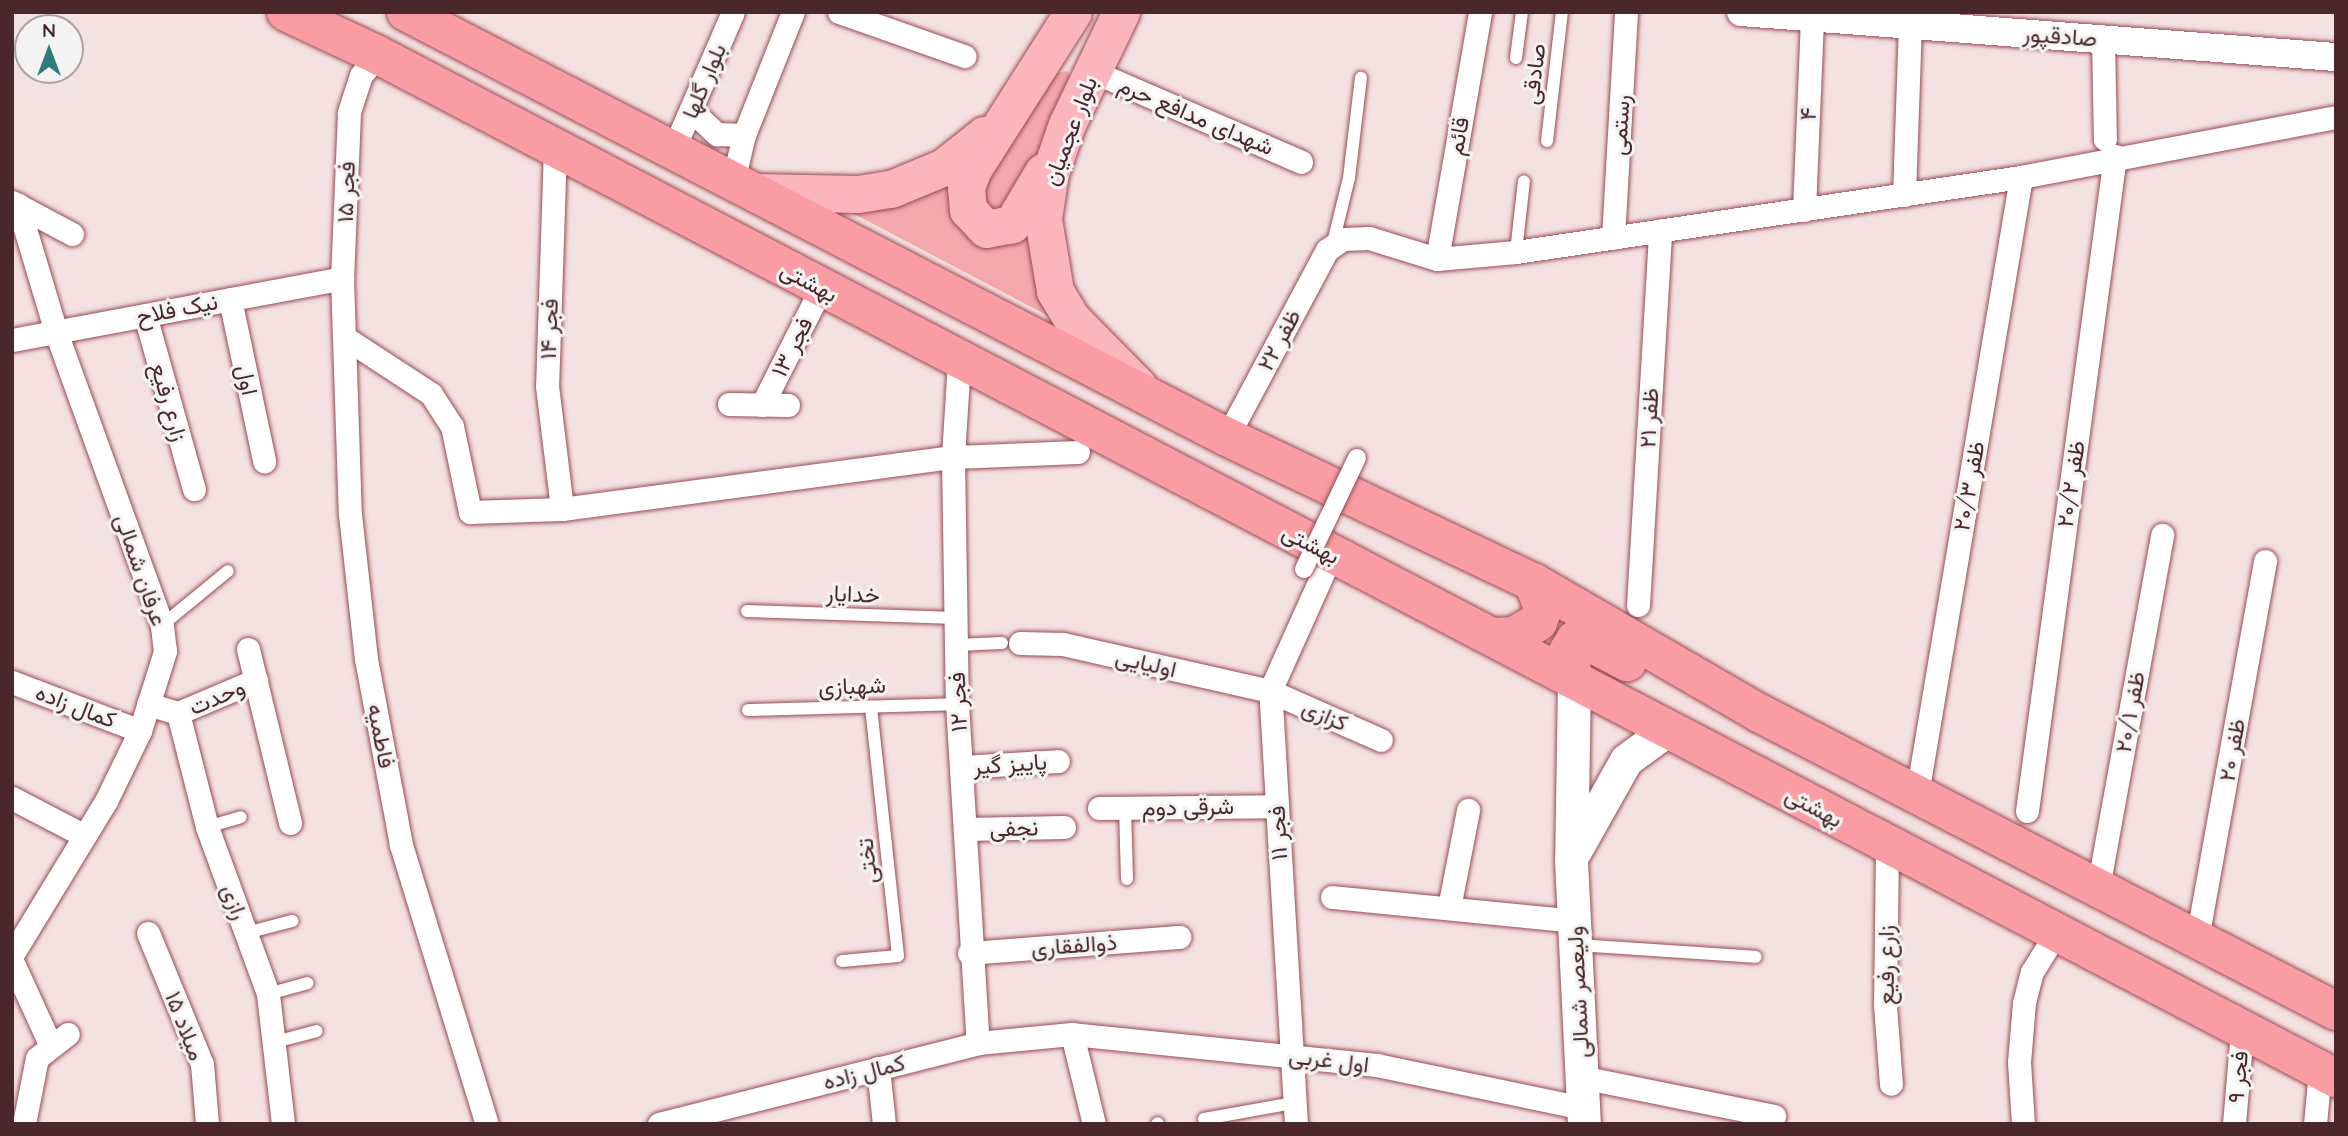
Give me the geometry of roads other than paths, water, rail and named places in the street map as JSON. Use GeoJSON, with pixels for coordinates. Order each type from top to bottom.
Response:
{"type":"FeatureCollection","features":[{"type":"Feature","properties":{"kind":"highway","name":"بهشتی"},"geometry":{"type":"LineString","coordinates":[[286,12],[378,55],[959,361],[1318,562],[1493,637],[2328,1074]]}},
{"type":"Feature","properties":{"kind":"highway"},"geometry":{"type":"LineString","coordinates":[[406,12],[1141,389],[1227,437],[1533,582],[1759,713],[2336,1011]]}},
{"type":"Feature","properties":{"kind":"highway"},"geometry":{"type":"LineString","coordinates":[[1493,637],[1514,636],[1538,622],[1543,608],[1533,582]]}},
{"type":"Feature","properties":{"kind":"highway"},"geometry":{"type":"LineString","coordinates":[[1574,679],[1568,652],[1570,644],[1583,639],[1689,694],[1759,713]]}},
{"type":"Feature","properties":{"kind":"main road"},"geometry":{"type":"LineString","coordinates":[[1067,124],[1012,223],[997,230],[975,222],[968,210],[965,187],[1051,52],[1073,12]]}},
{"type":"Feature","properties":{"kind":"main road","name":"بلوار عجمیان"},"geometry":{"type":"LineString","coordinates":[[1121,12],[1067,124],[1050,173],[1043,219],[1055,290],[1072,319],[1141,389]]}},
{"type":"Feature","properties":{"kind":"main road"},"geometry":{"type":"LineString","coordinates":[[1051,52],[1092,71]]}},
{"type":"Feature","properties":{"kind":"main road"},"geometry":{"type":"LineString","coordinates":[[744,186],[858,194],[922,179],[975,145],[1023,93]]}},
{"type":"Feature","properties":{"kind":"main road","name":"ولیعصر شمالی"},"geometry":{"type":"LineString","coordinates":[[1574,679],[1572,860],[1583,1103]]}},
{"type":"Feature","properties":{"kind":"main road"},"geometry":{"type":"LineString","coordinates":[[1572,860],[1626,760],[1667,730]]}},
{"type":"Feature","properties":{"kind":"street","name":"بلوار گلها"},"geometry":{"type":"LineString","coordinates":[[673,150],[693,112],[733,12]]}},
{"type":"Feature","properties":{"kind":"street"},"geometry":{"type":"LineString","coordinates":[[744,186],[744,135],[793,12]]}},
{"type":"Feature","properties":{"kind":"street"},"geometry":{"type":"LineString","coordinates":[[839,12],[964,56]]}},
{"type":"Feature","properties":{"kind":"street","name":"قائم"},"geometry":{"type":"LineString","coordinates":[[1437,259],[1480,12]]}},
{"type":"Feature","properties":{"kind":"street","name":"رستمی"},"geometry":{"type":"LineString","coordinates":[[1613,238],[1626,12]]}},
{"type":"Feature","properties":{"kind":"street","name":"صادقپور"},"geometry":{"type":"LineString","coordinates":[[1741,12],[2336,57]]}},
{"type":"Feature","properties":{"kind":"street","name":"۴"},"geometry":{"type":"LineString","coordinates":[[1804,210],[1812,18]]}},
{"type":"Feature","properties":{"kind":"street"},"geometry":{"type":"LineString","coordinates":[[1904,195],[1910,25]]}},
{"type":"Feature","properties":{"kind":"street","name":"ظفر ۲۰/۲"},"geometry":{"type":"LineString","coordinates":[[2027,811],[2110,148],[2103,39]]}},
{"type":"Feature","properties":{"kind":"street","name":"فجر ۱۵"},"geometry":{"type":"LineString","coordinates":[[344,337],[342,278],[349,113],[361,75],[378,55]]}},
{"type":"Feature","properties":{"kind":"street","name":"شهدای مدافع حرم"},"geometry":{"type":"LineString","coordinates":[[1092,71],[1301,162]]}},
{"type":"Feature","properties":{"kind":"street"},"geometry":{"type":"LineString","coordinates":[[693,112],[717,134],[744,135]]}},
{"type":"Feature","properties":{"kind":"street"},"geometry":{"type":"LineString","coordinates":[[1333,243],[1369,238],[1437,259],[1516,252],[2021,177],[2110,148],[2336,117]]}},
{"type":"Feature","properties":{"kind":"street","name":"فجر ۱۴"},"geometry":{"type":"LineString","coordinates":[[555,148],[547,386],[562,509]]}},
{"type":"Feature","properties":{"kind":"street","name":"ظفر ۲۰/۳"},"geometry":{"type":"LineString","coordinates":[[1917,794],[2021,177]]}},
{"type":"Feature","properties":{"kind":"street"},"geometry":{"type":"LineString","coordinates":[[15,204],[72,234]]}},
{"type":"Feature","properties":{"kind":"street","name":"عرفان شمالی"},"geometry":{"type":"LineString","coordinates":[[12,958],[83,835],[106,801],[140,731],[165,651],[162,625],[56,332],[15,204]]}},
{"type":"Feature","properties":{"kind":"street","name":"ظفر ۲۱"},"geometry":{"type":"LineString","coordinates":[[1638,605],[1660,231]]}},
{"type":"Feature","properties":{"kind":"street","name":"ظفر ۲۲"},"geometry":{"type":"LineString","coordinates":[[1227,437],[1333,243]]}},
{"type":"Feature","properties":{"kind":"street","name":"نیک فلاح"},"geometry":{"type":"LineString","coordinates":[[12,340],[342,278]]}},
{"type":"Feature","properties":{"kind":"street","name":"فجر ۱۳"},"geometry":{"type":"LineString","coordinates":[[762,405],[821,288]]}},
{"type":"Feature","properties":{"kind":"street","name":"اول"},"geometry":{"type":"LineString","coordinates":[[230,299],[264,461]]}},
{"type":"Feature","properties":{"kind":"street","name":"زارع رفیع"},"geometry":{"type":"LineString","coordinates":[[145,315],[194,489]]}},
{"type":"Feature","properties":{"kind":"street"},"geometry":{"type":"LineString","coordinates":[[344,337],[431,394],[452,426],[470,512],[562,509],[953,457],[1078,452]]}},
{"type":"Feature","properties":{"kind":"street","name":"فاطمیه"},"geometry":{"type":"LineString","coordinates":[[344,337],[349,514],[366,659],[401,845],[487,1124]]}},
{"type":"Feature","properties":{"kind":"street","name":"فجر ۱۲"},"geometry":{"type":"LineString","coordinates":[[959,361],[953,457],[957,704],[969,953],[978,1043]]}},
{"type":"Feature","properties":{"kind":"street"},"geometry":{"type":"LineString","coordinates":[[729,404],[788,405]]}},
{"type":"Feature","properties":{"kind":"street"},"geometry":{"type":"LineString","coordinates":[[1318,562],[1357,458]]}},
{"type":"Feature","properties":{"kind":"street","name":"ظفر ۲۰/۱"},"geometry":{"type":"LineString","coordinates":[[2098,888],[2162,535]]}},
{"type":"Feature","properties":{"kind":"street","name":"ظفر ۲۰"},"geometry":{"type":"LineString","coordinates":[[2197,940],[2265,561]]}},
{"type":"Feature","properties":{"kind":"street","name":"فجر ۱۱"},"geometry":{"type":"LineString","coordinates":[[1294,1113],[1270,691],[1318,562]]}},
{"type":"Feature","properties":{"kind":"street","name":"اولیایی"},"geometry":{"type":"LineString","coordinates":[[1011,643],[1063,644],[1270,691]]}},
{"type":"Feature","properties":{"kind":"street"},"geometry":{"type":"LineString","coordinates":[[248,649],[290,822]]}},
{"type":"Feature","properties":{"kind":"street","name":"وحدت"},"geometry":{"type":"LineString","coordinates":[[177,713],[256,680]]}},
{"type":"Feature","properties":{"kind":"street","name":"کمال زاده"},"geometry":{"type":"LineString","coordinates":[[12,682],[140,731]]}},
{"type":"Feature","properties":{"kind":"street","name":"کزازی"},"geometry":{"type":"LineString","coordinates":[[1270,691],[1381,740]]}},
{"type":"Feature","properties":{"kind":"street"},"geometry":{"type":"LineString","coordinates":[[148,704],[177,713]]}},
{"type":"Feature","properties":{"kind":"street","name":"رازی"},"geometry":{"type":"LineString","coordinates":[[177,713],[207,827],[268,995],[283,1124]]}},
{"type":"Feature","properties":{"kind":"street","name":"پاییز گیر"},"geometry":{"type":"LineString","coordinates":[[961,767],[1058,761]]}},
{"type":"Feature","properties":{"kind":"street"},"geometry":{"type":"LineString","coordinates":[[12,798],[83,835]]}},
{"type":"Feature","properties":{"kind":"street","name":"شرقی دوم"},"geometry":{"type":"LineString","coordinates":[[1099,808],[1277,806]]}},
{"type":"Feature","properties":{"kind":"street"},"geometry":{"type":"LineString","coordinates":[[1449,908],[1468,810]]}},
{"type":"Feature","properties":{"kind":"street","name":"نجفی"},"geometry":{"type":"LineString","coordinates":[[965,829],[1064,827]]}},
{"type":"Feature","properties":{"kind":"street","name":"زارع رفیع"},"geometry":{"type":"LineString","coordinates":[[1888,846],[1885,1004],[1891,1084]]}},
{"type":"Feature","properties":{"kind":"street"},"geometry":{"type":"LineString","coordinates":[[1332,897],[1449,908],[1575,933]]}},
{"type":"Feature","properties":{"kind":"street","name":"میلاد ۱۵"},"geometry":{"type":"LineString","coordinates":[[148,933],[202,1064],[207,1124]]}},
{"type":"Feature","properties":{"kind":"street"},"geometry":{"type":"LineString","coordinates":[[2022,1124],[2019,1062],[2024,1003],[2032,972],[2056,933]]}},
{"type":"Feature","properties":{"kind":"street","name":"ذوالفقاری"},"geometry":{"type":"LineString","coordinates":[[969,953],[1180,937]]}},
{"type":"Feature","properties":{"kind":"street"},"geometry":{"type":"LineString","coordinates":[[12,958],[59,1039],[37,1058],[24,1124]]}},
{"type":"Feature","properties":{"kind":"street","name":"فجر ۹"},"geometry":{"type":"LineString","coordinates":[[2234,1124],[2242,1030]]}},
{"type":"Feature","properties":{"kind":"street"},"geometry":{"type":"LineString","coordinates":[[1072,1034],[1094,1124]]}},
{"type":"Feature","properties":{"kind":"street","name":"کمال زاده"},"geometry":{"type":"LineString","coordinates":[[659,1124],[978,1043],[1072,1034]]}},
{"type":"Feature","properties":{"kind":"street","name":"اول غربی"},"geometry":{"type":"LineString","coordinates":[[1072,1034],[1377,1065],[1583,1103],[1774,1116]]}},
{"type":"Feature","properties":{"kind":"street"},"geometry":{"type":"LineString","coordinates":[[878,1068],[884,1124]]}},
{"type":"Feature","properties":{"kind":"street"},"geometry":{"type":"LineString","coordinates":[[2315,1124],[2328,1074]]}},
{"type":"Feature","properties":{"kind":"lane"},"geometry":{"type":"LineString","coordinates":[[1516,58],[1521,12]]}},
{"type":"Feature","properties":{"kind":"lane","name":"صادقی"},"geometry":{"type":"LineString","coordinates":[[1547,141],[1562,12]]}},
{"type":"Feature","properties":{"kind":"lane"},"geometry":{"type":"LineString","coordinates":[[1333,243],[1349,178],[1361,78]]}},
{"type":"Feature","properties":{"kind":"lane"},"geometry":{"type":"LineString","coordinates":[[1516,252],[1524,181]]}},
{"type":"Feature","properties":{"kind":"lane"},"geometry":{"type":"LineString","coordinates":[[162,625],[228,571]]}},
{"type":"Feature","properties":{"kind":"lane","name":"خدایار"},"geometry":{"type":"LineString","coordinates":[[747,611],[957,618]]}},
{"type":"Feature","properties":{"kind":"lane"},"geometry":{"type":"LineString","coordinates":[[957,645],[1011,643]]}},
{"type":"Feature","properties":{"kind":"lane","name":"شهبازی"},"geometry":{"type":"LineString","coordinates":[[748,710],[957,704]]}},
{"type":"Feature","properties":{"kind":"lane","name":"تختی"},"geometry":{"type":"LineString","coordinates":[[842,961],[898,956],[871,706]]}},
{"type":"Feature","properties":{"kind":"lane"},"geometry":{"type":"LineString","coordinates":[[1125,808],[1127,878]]}},
{"type":"Feature","properties":{"kind":"lane"},"geometry":{"type":"LineString","coordinates":[[207,827],[241,817]]}},
{"type":"Feature","properties":{"kind":"lane"},"geometry":{"type":"LineString","coordinates":[[246,933],[292,922]]}},
{"type":"Feature","properties":{"kind":"lane"},"geometry":{"type":"LineString","coordinates":[[1575,933],[1756,957]]}},
{"type":"Feature","properties":{"kind":"lane"},"geometry":{"type":"LineString","coordinates":[[268,995],[308,983]]}},
{"type":"Feature","properties":{"kind":"lane"},"geometry":{"type":"LineString","coordinates":[[275,1042],[317,1031]]}},
{"type":"Feature","properties":{"kind":"lane"},"geometry":{"type":"LineString","coordinates":[[1204,1119],[1294,1113]]}}]}
